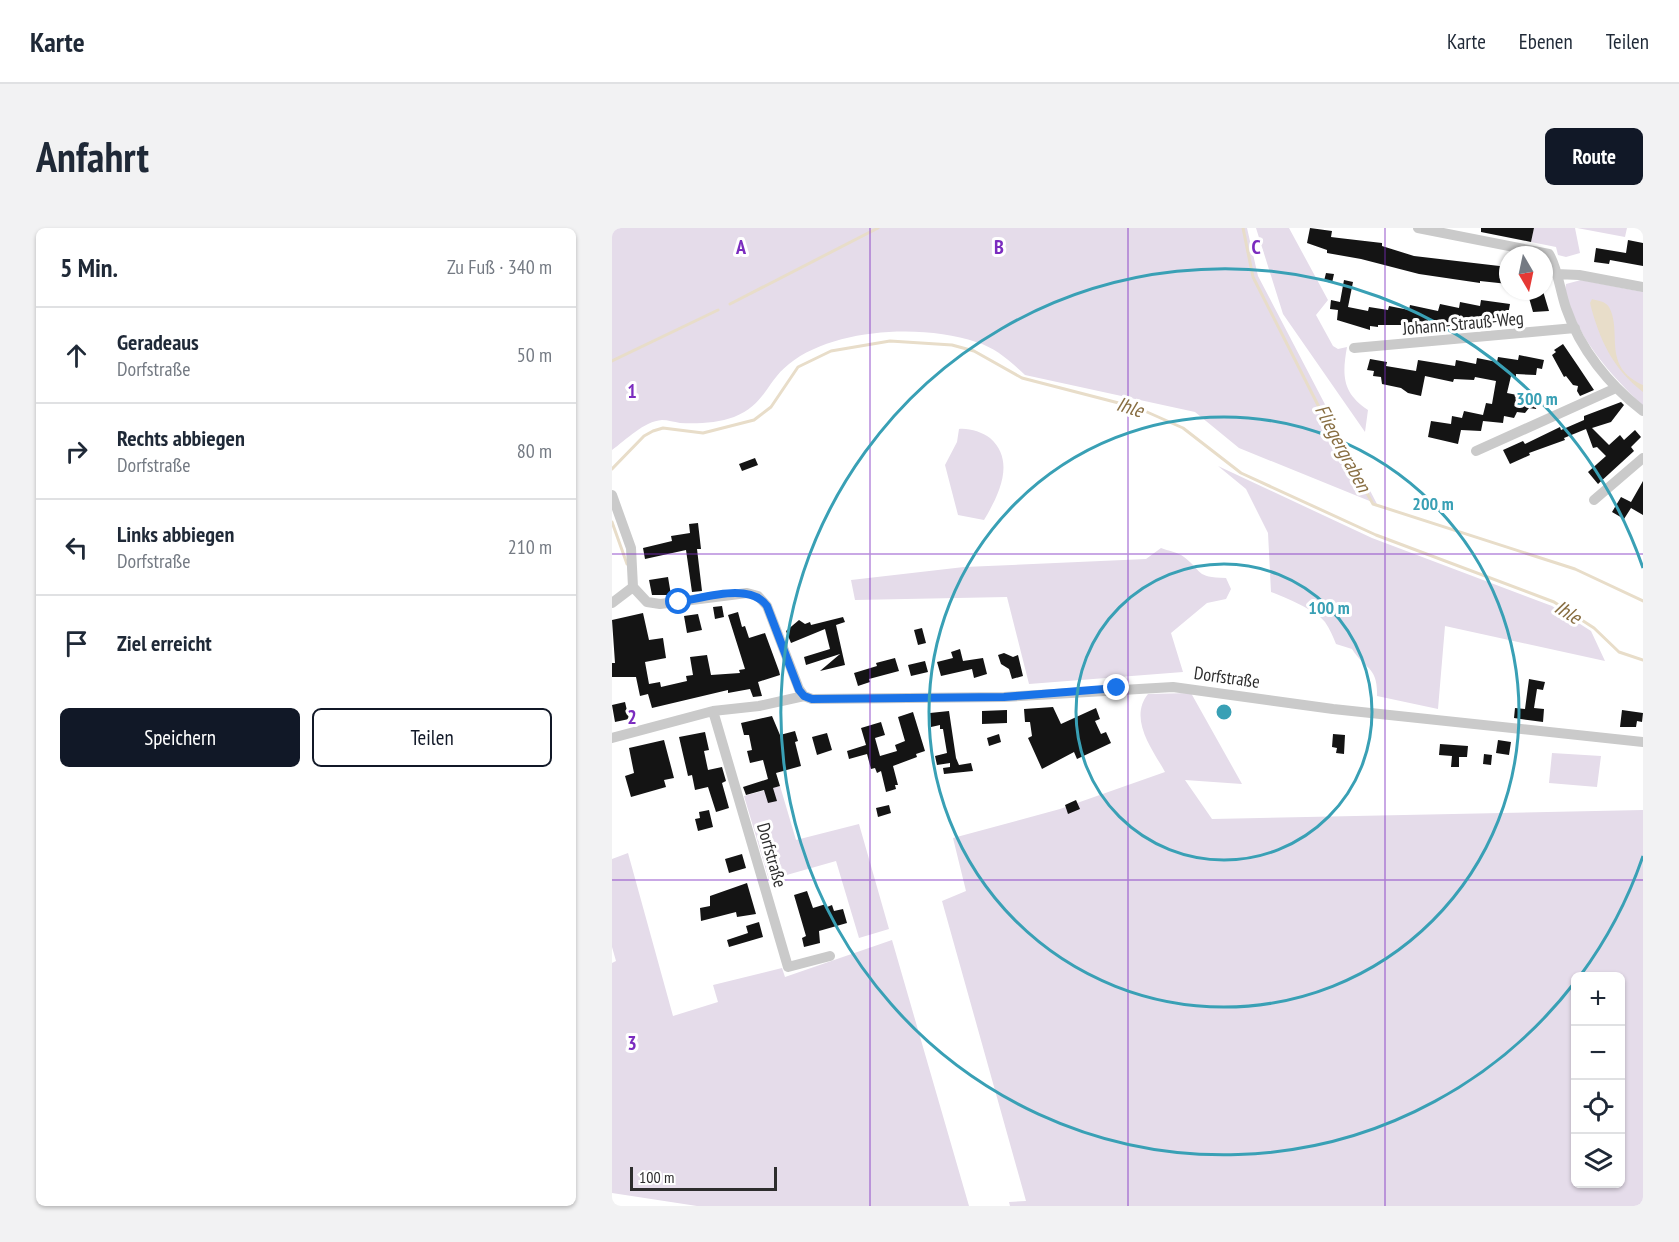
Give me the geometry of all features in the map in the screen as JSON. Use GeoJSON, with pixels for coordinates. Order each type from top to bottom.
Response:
{"type":"FeatureCollection","features":[{"type":"Feature","properties":{"kind":"street"},"geometry":{"type":"LineString","coordinates":[[1424,229],[1549,254],[1575,328],[1594,360],[1617,388],[1643,411]]}},
{"type":"Feature","properties":{"kind":"street"},"geometry":{"type":"LineString","coordinates":[[1556,274],[1579,275],[1643,287]]}},
{"type":"Feature","properties":{"kind":"street","name":"Johann-Strauß-Weg"},"geometry":{"type":"LineString","coordinates":[[1354,348],[1575,328]]}},
{"type":"Feature","properties":{"kind":"street"},"geometry":{"type":"LineString","coordinates":[[1476,451],[1617,388]]}},
{"type":"Feature","properties":{"kind":"street"},"geometry":{"type":"LineString","coordinates":[[1594,500],[1643,458]]}},
{"type":"Feature","properties":{"kind":"street"},"geometry":{"type":"LineString","coordinates":[[612,495],[631,548],[633,587],[652,604],[747,593],[758,596],[767,606],[795,681],[804,696]]}},
{"type":"Feature","properties":{"kind":"street"},"geometry":{"type":"LineString","coordinates":[[612,603],[633,587]]}},
{"type":"Feature","properties":{"kind":"street","name":"Dorfstraße"},"geometry":{"type":"LineString","coordinates":[[612,738],[713,711],[759,706],[804,696],[822,700],[1004,697],[1173,687],[1333,709],[1643,742]]}},
{"type":"Feature","properties":{"kind":"street","name":"Dorfstraße"},"geometry":{"type":"LineString","coordinates":[[713,711],[788,967],[830,956]]}},
{"type":"Feature","properties":{"kind":"shaded area"},"geometry":{"type":"Polygon","coordinates":[[[612,228],[1247,228],[1258,276],[1377,504],[1239,448],[1195,412],[1025,375],[990,348],[955,336],[931,333],[880,333],[854,336],[830,343],[808,352],[789,364],[753,406],[745,412],[721,421],[680,423],[655,421],[642,427],[612,450],[612,228]]]}},
{"type":"Feature","properties":{"kind":"shaded area"},"geometry":{"type":"Polygon","coordinates":[[[1256,228],[1289,228],[1328,300],[1316,315],[1333,346],[1338,349],[1347,347],[1346,383],[1353,397],[1368,410],[1365,432],[1283,314],[1256,228]]]}},
{"type":"Feature","properties":{"kind":"shaded area"},"geometry":{"type":"Polygon","coordinates":[[[1534,228],[1575,228],[1580,253],[1566,257],[1558,255],[1556,247],[1531,242],[1534,228]]]}},
{"type":"Feature","properties":{"kind":"shaded area"},"geometry":{"type":"Polygon","coordinates":[[[1577,228],[1627,228],[1625,237],[1577,228]]]}},
{"type":"Feature","properties":{"kind":"shaded area"},"geometry":{"type":"Polygon","coordinates":[[[1581,280],[1643,292],[1643,406],[1606,367],[1577,323],[1565,290],[1566,284],[1581,280]]]}},
{"type":"Feature","properties":{"kind":"shaded area"},"geometry":{"type":"Polygon","coordinates":[[[1592,299],[1603,302],[1609,307],[1613,317],[1617,359],[1630,377],[1643,385],[1643,392],[1615,363],[1603,341],[1594,316],[1590,303],[1592,299]]]}},
{"type":"Feature","properties":{"kind":"shaded area"},"geometry":{"type":"Polygon","coordinates":[[[959,429],[979,432],[987,436],[998,447],[1002,457],[1002,478],[999,489],[984,520],[958,515],[945,465],[957,442],[959,429]]]}},
{"type":"Feature","properties":{"kind":"shaded area"},"geometry":{"type":"Polygon","coordinates":[[[1218,466],[1372,538],[1552,606],[1591,631],[1605,661],[1445,626],[1438,709],[1377,696],[1373,673],[1352,649],[1336,644],[1321,618],[1300,605],[1271,592],[1268,533],[1246,489],[1218,466]]]}},
{"type":"Feature","properties":{"kind":"shaded area"},"geometry":{"type":"Polygon","coordinates":[[[1161,548],[1182,555],[1204,575],[1226,578],[1231,589],[1226,599],[1207,603],[1171,633],[1183,672],[1029,684],[1007,597],[855,600],[851,580],[964,567],[1146,559],[1161,548]]]}},
{"type":"Feature","properties":{"kind":"shaded area"},"geometry":{"type":"Polygon","coordinates":[[[1191,693],[1242,784],[1185,780],[1212,819],[1643,810],[1643,1206],[1010,1206],[1009,1202],[1026,1201],[942,901],[966,891],[953,838],[1060,809],[1165,772],[1141,724],[1142,704],[1148,694],[1191,693]]]}},
{"type":"Feature","properties":{"kind":"shaded area"},"geometry":{"type":"Polygon","coordinates":[[[1552,753],[1601,756],[1597,787],[1549,783],[1552,753]]]}},
{"type":"Feature","properties":{"kind":"shaded area"},"geometry":{"type":"Polygon","coordinates":[[[780,786],[796,840],[859,824],[889,929],[859,938],[836,861],[769,880],[744,796],[780,786]]]}},
{"type":"Feature","properties":{"kind":"shaded area"},"geometry":{"type":"Polygon","coordinates":[[[628,853],[673,1016],[718,1002],[713,985],[782,968],[785,977],[892,940],[969,1206],[697,1206],[612,1193],[612,963],[616,961],[612,947],[612,859],[628,853]]]}},
{"type":"Feature","properties":{"kind":"building"},"geometry":{"type":"Polygon","coordinates":[[[1310,228],[1332,231],[1331,237],[1382,243],[1382,246],[1414,256],[1499,266],[1499,283],[1480,281],[1480,283],[1419,274],[1327,253],[1327,250],[1307,243],[1310,228]]]}},
{"type":"Feature","properties":{"kind":"building"},"geometry":{"type":"Polygon","coordinates":[[[1481,228],[1534,228],[1531,242],[1481,232],[1481,228]]]}},
{"type":"Feature","properties":{"kind":"building"},"geometry":{"type":"Polygon","coordinates":[[[1628,240],[1643,243],[1643,266],[1610,260],[1609,264],[1594,262],[1596,248],[1626,253],[1628,240]]]}},
{"type":"Feature","properties":{"kind":"building"},"geometry":{"type":"Polygon","coordinates":[[[1326,273],[1334,274],[1332,283],[1324,281],[1326,273]]]}},
{"type":"Feature","properties":{"kind":"building"},"geometry":{"type":"Polygon","coordinates":[[[1344,280],[1353,282],[1348,307],[1368,311],[1369,307],[1388,310],[1389,306],[1409,310],[1410,305],[1438,311],[1440,304],[1459,308],[1460,302],[1480,306],[1481,300],[1510,304],[1507,320],[1478,319],[1477,323],[1457,321],[1456,325],[1428,319],[1427,325],[1378,325],[1378,327],[1370,326],[1370,330],[1337,320],[1338,310],[1330,309],[1331,300],[1340,302],[1344,280]]]}},
{"type":"Feature","properties":{"kind":"building"},"geometry":{"type":"Polygon","coordinates":[[[1530,300],[1546,300],[1549,311],[1533,312],[1530,300]]]}},
{"type":"Feature","properties":{"kind":"building"},"geometry":{"type":"Polygon","coordinates":[[[1563,344],[1594,390],[1580,396],[1577,391],[1578,386],[1573,385],[1566,376],[1564,377],[1552,355],[1556,352],[1554,350],[1563,344]]]}},
{"type":"Feature","properties":{"kind":"building"},"geometry":{"type":"Polygon","coordinates":[[[1519,355],[1544,360],[1542,369],[1537,368],[1536,375],[1511,376],[1507,393],[1527,397],[1529,391],[1539,393],[1536,409],[1529,408],[1525,413],[1517,412],[1514,418],[1504,416],[1503,423],[1483,421],[1481,431],[1461,430],[1458,444],[1428,437],[1431,421],[1451,424],[1452,416],[1462,418],[1464,411],[1483,415],[1486,403],[1492,404],[1496,381],[1475,377],[1474,380],[1454,379],[1453,382],[1425,376],[1421,396],[1382,384],[1381,377],[1373,376],[1374,371],[1367,370],[1370,359],[1387,362],[1386,366],[1416,371],[1418,360],[1455,366],[1456,360],[1476,364],[1477,358],[1497,362],[1498,357],[1518,360],[1519,355]]]}},
{"type":"Feature","properties":{"kind":"building"},"geometry":{"type":"Polygon","coordinates":[[[1621,402],[1624,405],[1611,422],[1592,428],[1609,445],[1620,435],[1624,440],[1635,430],[1641,437],[1631,447],[1634,451],[1598,484],[1588,472],[1606,456],[1597,447],[1593,448],[1586,429],[1564,438],[1565,440],[1529,453],[1530,455],[1510,464],[1503,450],[1523,441],[1525,444],[1560,427],[1561,430],[1584,420],[1584,416],[1621,402]]]}},
{"type":"Feature","properties":{"kind":"building"},"geometry":{"type":"Polygon","coordinates":[[[755,458],[758,465],[742,471],[739,464],[755,458]]]}},
{"type":"Feature","properties":{"kind":"building"},"geometry":{"type":"Polygon","coordinates":[[[1643,481],[1643,515],[1631,508],[1624,519],[1612,512],[1621,497],[1631,502],[1643,481]]]}},
{"type":"Feature","properties":{"kind":"building"},"geometry":{"type":"Polygon","coordinates":[[[698,523],[701,549],[697,549],[702,591],[692,592],[686,550],[645,559],[643,548],[672,541],[671,536],[690,533],[689,524],[698,523]]]}},
{"type":"Feature","properties":{"kind":"building"},"geometry":{"type":"Polygon","coordinates":[[[668,577],[671,595],[652,595],[649,580],[668,577]]]}},
{"type":"Feature","properties":{"kind":"building"},"geometry":{"type":"Polygon","coordinates":[[[722,606],[724,617],[715,619],[713,607],[722,606]]]}},
{"type":"Feature","properties":{"kind":"building"},"geometry":{"type":"Polygon","coordinates":[[[738,612],[742,627],[745,626],[749,638],[765,633],[779,671],[780,675],[758,682],[762,696],[753,697],[750,689],[728,693],[728,690],[652,708],[648,694],[640,696],[636,677],[612,677],[612,663],[615,663],[612,620],[643,613],[649,640],[663,638],[666,658],[645,662],[649,684],[660,682],[661,687],[687,681],[686,676],[693,675],[690,657],[707,655],[711,675],[740,673],[739,670],[745,669],[728,615],[738,612]]]}},
{"type":"Feature","properties":{"kind":"building"},"geometry":{"type":"Polygon","coordinates":[[[698,614],[702,630],[687,633],[684,616],[698,614]]]}},
{"type":"Feature","properties":{"kind":"building"},"geometry":{"type":"Polygon","coordinates":[[[843,617],[845,622],[836,625],[845,665],[820,671],[840,654],[806,665],[804,657],[830,649],[825,629],[791,643],[786,631],[799,620],[805,624],[810,622],[811,625],[843,617]]]}},
{"type":"Feature","properties":{"kind":"building"},"geometry":{"type":"Polygon","coordinates":[[[922,628],[926,643],[918,645],[914,630],[922,628]]]}},
{"type":"Feature","properties":{"kind":"building"},"geometry":{"type":"Polygon","coordinates":[[[960,649],[963,661],[983,658],[987,674],[974,678],[972,669],[941,676],[937,662],[953,658],[951,652],[960,649]]]}},
{"type":"Feature","properties":{"kind":"building"},"geometry":{"type":"Polygon","coordinates":[[[1004,653],[1013,657],[1018,655],[1023,676],[1012,679],[1009,669],[1001,664],[998,655],[1004,653]]]}},
{"type":"Feature","properties":{"kind":"building"},"geometry":{"type":"Polygon","coordinates":[[[895,658],[899,671],[869,679],[870,682],[858,686],[854,673],[877,666],[876,663],[895,658]]]}},
{"type":"Feature","properties":{"kind":"building"},"geometry":{"type":"Polygon","coordinates":[[[925,661],[928,672],[911,676],[908,665],[925,661]]]}},
{"type":"Feature","properties":{"kind":"building"},"geometry":{"type":"Polygon","coordinates":[[[1529,679],[1545,682],[1543,690],[1537,689],[1534,708],[1544,709],[1543,722],[1514,718],[1515,708],[1525,709],[1529,679]]]}},
{"type":"Feature","properties":{"kind":"building"},"geometry":{"type":"Polygon","coordinates":[[[625,702],[629,719],[615,722],[612,705],[625,702]]]}},
{"type":"Feature","properties":{"kind":"building"},"geometry":{"type":"Polygon","coordinates":[[[1053,707],[1061,724],[1096,708],[1100,719],[1095,721],[1101,734],[1106,732],[1111,743],[1077,759],[1074,752],[1042,769],[1028,738],[1032,736],[1030,722],[1025,722],[1024,709],[1053,707]]]}},
{"type":"Feature","properties":{"kind":"building"},"geometry":{"type":"Polygon","coordinates":[[[1007,710],[1007,723],[982,724],[982,711],[1007,710]]]}},
{"type":"Feature","properties":{"kind":"building"},"geometry":{"type":"Polygon","coordinates":[[[1622,710],[1643,713],[1642,722],[1637,721],[1636,727],[1620,727],[1622,710]]]}},
{"type":"Feature","properties":{"kind":"building"},"geometry":{"type":"Polygon","coordinates":[[[949,711],[956,758],[959,765],[971,763],[973,771],[944,774],[943,768],[950,767],[950,763],[937,765],[935,756],[947,753],[943,729],[940,729],[940,725],[931,727],[930,713],[949,711]]]}},
{"type":"Feature","properties":{"kind":"building"},"geometry":{"type":"Polygon","coordinates":[[[913,712],[925,751],[916,754],[917,757],[893,766],[898,785],[895,785],[896,789],[886,792],[881,771],[877,773],[875,768],[871,769],[867,754],[849,759],[847,751],[866,745],[861,728],[881,722],[885,735],[875,738],[880,756],[897,751],[895,745],[905,741],[898,717],[913,712]]]}},
{"type":"Feature","properties":{"kind":"building"},"geometry":{"type":"Polygon","coordinates":[[[772,716],[780,735],[795,731],[798,741],[795,742],[801,766],[776,773],[780,786],[773,788],[777,801],[768,803],[764,790],[746,795],[743,787],[768,779],[763,760],[750,763],[747,751],[752,750],[749,735],[744,735],[741,723],[772,716]]]}},
{"type":"Feature","properties":{"kind":"building"},"geometry":{"type":"Polygon","coordinates":[[[705,732],[709,750],[704,751],[708,770],[722,767],[726,781],[722,783],[729,808],[716,812],[708,787],[695,790],[692,775],[688,776],[679,737],[705,732]]]}},
{"type":"Feature","properties":{"kind":"building"},"geometry":{"type":"Polygon","coordinates":[[[827,733],[832,750],[817,755],[812,737],[827,733]]]}},
{"type":"Feature","properties":{"kind":"building"},"geometry":{"type":"Polygon","coordinates":[[[999,734],[1001,742],[989,746],[987,738],[999,734]]]}},
{"type":"Feature","properties":{"kind":"building"},"geometry":{"type":"Polygon","coordinates":[[[1333,734],[1345,735],[1344,754],[1336,753],[1337,748],[1332,747],[1333,734]]]}},
{"type":"Feature","properties":{"kind":"building"},"geometry":{"type":"Polygon","coordinates":[[[664,740],[674,778],[664,780],[666,787],[631,797],[625,776],[634,773],[629,748],[664,740]]]}},
{"type":"Feature","properties":{"kind":"building"},"geometry":{"type":"Polygon","coordinates":[[[1498,740],[1511,742],[1509,755],[1496,753],[1498,740]]]}},
{"type":"Feature","properties":{"kind":"building"},"geometry":{"type":"Polygon","coordinates":[[[1440,744],[1468,746],[1467,757],[1459,757],[1459,767],[1451,767],[1452,756],[1439,755],[1440,744]]]}},
{"type":"Feature","properties":{"kind":"building"},"geometry":{"type":"Polygon","coordinates":[[[1484,754],[1492,755],[1491,765],[1483,764],[1484,754]]]}},
{"type":"Feature","properties":{"kind":"building"},"geometry":{"type":"Polygon","coordinates":[[[1076,800],[1080,809],[1068,814],[1065,805],[1076,800]]]}},
{"type":"Feature","properties":{"kind":"building"},"geometry":{"type":"Polygon","coordinates":[[[889,805],[891,813],[878,817],[876,808],[889,805]]]}},
{"type":"Feature","properties":{"kind":"building"},"geometry":{"type":"Polygon","coordinates":[[[709,810],[713,827],[698,831],[695,819],[700,818],[699,812],[709,810]]]}},
{"type":"Feature","properties":{"kind":"building"},"geometry":{"type":"Polygon","coordinates":[[[742,854],[746,868],[729,873],[725,859],[742,854]]]}},
{"type":"Feature","properties":{"kind":"building"},"geometry":{"type":"Polygon","coordinates":[[[747,883],[756,914],[737,917],[736,912],[701,921],[700,908],[710,906],[710,896],[747,883]]]}},
{"type":"Feature","properties":{"kind":"building"},"geometry":{"type":"Polygon","coordinates":[[[807,891],[813,908],[826,904],[827,907],[832,905],[834,911],[843,909],[847,923],[819,931],[820,943],[804,947],[802,938],[806,936],[794,895],[807,891]]]}},
{"type":"Feature","properties":{"kind":"building"},"geometry":{"type":"Polygon","coordinates":[[[759,922],[763,937],[729,947],[727,940],[748,933],[746,926],[759,922]]]}},
{"type":"Feature","properties":{"kind":"waterway"},"geometry":{"type":"LineString","coordinates":[[730,304],[878,228]]}},
{"type":"Feature","properties":{"kind":"waterway","name":"Fliegergraben"},"geometry":{"type":"LineString","coordinates":[[1243,228],[1253,277],[1325,419],[1373,504],[1575,569],[1643,601]]}},
{"type":"Feature","properties":{"kind":"waterway"},"geometry":{"type":"LineString","coordinates":[[612,361],[718,310]]}},
{"type":"Feature","properties":{"kind":"waterway","name":"Ihle"},"geometry":{"type":"LineString","coordinates":[[612,469],[644,436],[653,431],[663,428],[703,433],[754,420],[771,407],[798,367],[831,351],[890,341],[952,345],[974,351],[1022,378],[1138,408],[1183,428],[1241,473],[1376,535],[1554,602],[1594,628],[1619,652],[1643,660]]}},
{"type":"Feature","properties":{"kind":"waterway"},"geometry":{"type":"LineString","coordinates":[[612,522],[627,564]]}},
{"type":"Feature","properties":{"kind":"route"},"geometry":{"type":"LineString","coordinates":[[679,602],[747,593],[758,596],[767,606],[799,690],[804,696],[812,699],[1004,697],[1117,688]]}}]}
